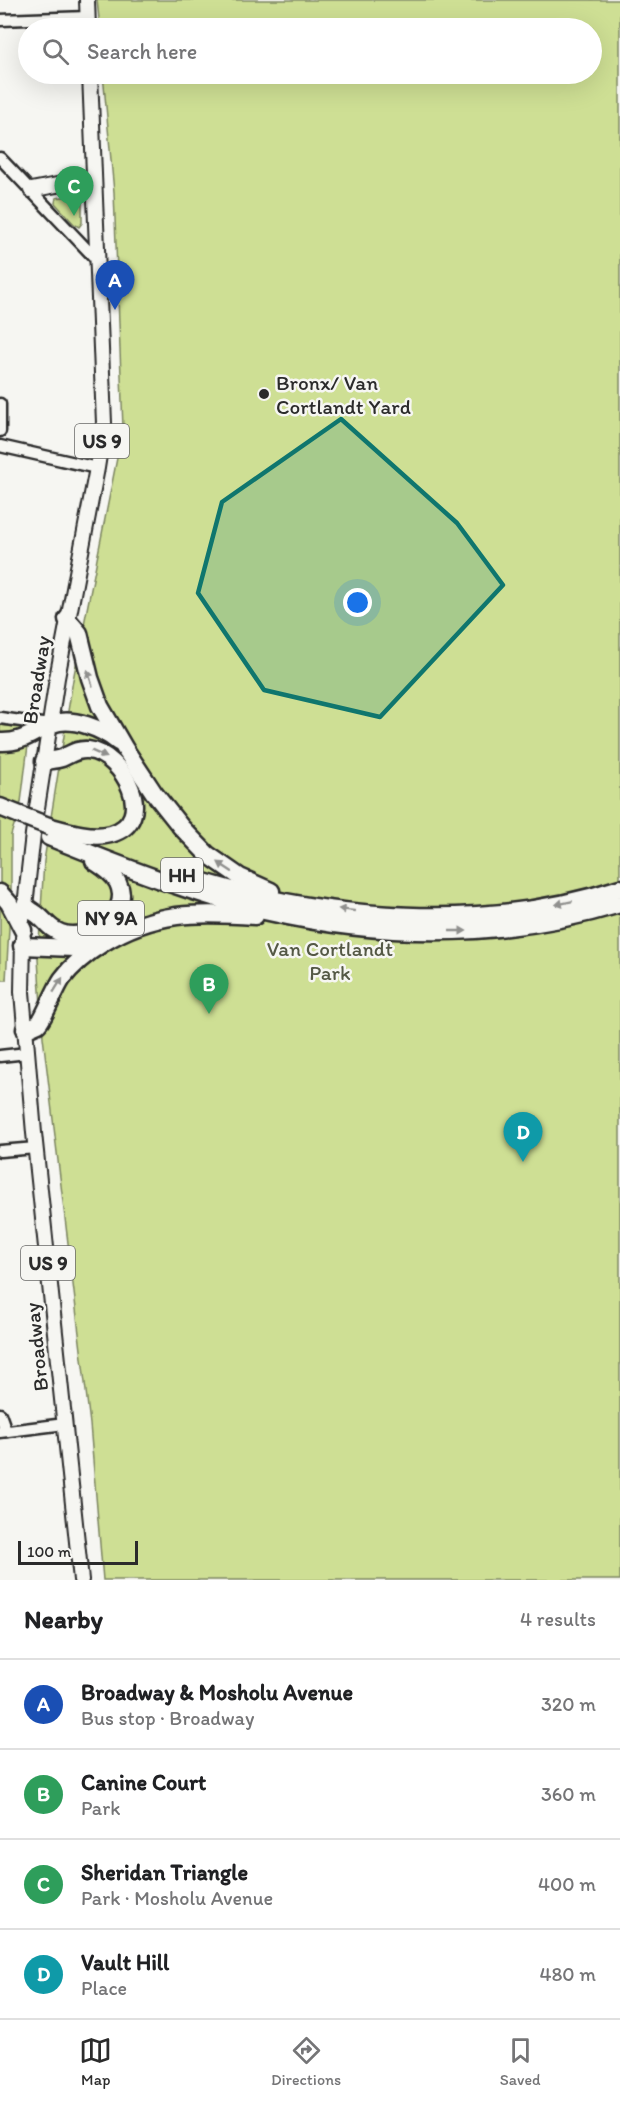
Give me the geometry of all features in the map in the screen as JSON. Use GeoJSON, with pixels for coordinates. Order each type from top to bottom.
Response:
{"type":"FeatureCollection","features":[{"type":"Feature","properties":{"kind":"highway"},"geometry":{"type":"LineString","coordinates":[[67,619],[78,631],[93,690],[102,711],[124,749],[184,831],[207,854],[228,869],[314,913]]}},
{"type":"Feature","properties":{"kind":"highway"},"geometry":{"type":"LineString","coordinates":[[0,742],[24,739],[49,725],[66,722],[95,728],[113,738],[124,749]]}},
{"type":"Feature","properties":{"kind":"highway"},"geometry":{"type":"LineString","coordinates":[[44,761],[61,758],[82,750],[102,754],[123,774],[134,802],[129,820],[120,830],[112,834],[50,832]]}},
{"type":"Feature","properties":{"kind":"highway","name":"HH"},"geometry":{"type":"LineString","coordinates":[[0,807],[20,820],[50,832],[203,882],[260,896],[314,913]]}},
{"type":"Feature","properties":{"kind":"highway","name":"HH"},"geometry":{"type":"LineString","coordinates":[[0,818],[20,820]]}},
{"type":"Feature","properties":{"kind":"highway","name":"HH"},"geometry":{"type":"LineString","coordinates":[[50,832],[68,845],[212,896],[268,912],[480,916],[561,904],[620,892]]}},
{"type":"Feature","properties":{"kind":"highway","name":"NY 9A"},"geometry":{"type":"LineString","coordinates":[[25,905],[51,928],[70,935],[95,930],[106,923],[116,912],[121,892],[116,879],[103,867],[68,845]]}},
{"type":"Feature","properties":{"kind":"highway"},"geometry":{"type":"LineString","coordinates":[[0,893],[12,908],[23,938],[82,947],[148,921],[190,914],[314,913]]}},
{"type":"Feature","properties":{"kind":"highway"},"geometry":{"type":"LineString","coordinates":[[25,1029],[40,1021],[55,989],[70,968],[116,935]]}},
{"type":"Feature","properties":{"kind":"main road"},"geometry":{"type":"LineString","coordinates":[[87,0],[88,18]]}},
{"type":"Feature","properties":{"kind":"main road","name":"Broadway"},"geometry":{"type":"LineString","coordinates":[[81,1580],[36,1148],[22,980],[25,905],[49,725],[97,468],[104,414],[90,84]]}},
{"type":"Feature","properties":{"kind":"main road"},"geometry":{"type":"LineString","coordinates":[[31,190],[93,178]]}},
{"type":"Feature","properties":{"kind":"street"},"geometry":{"type":"LineString","coordinates":[[0,20],[18,21]]}},
{"type":"Feature","properties":{"kind":"street"},"geometry":{"type":"LineString","coordinates":[[0,158],[96,259]]}},
{"type":"Feature","properties":{"kind":"street"},"geometry":{"type":"LineString","coordinates":[[0,404],[0,431]]}},
{"type":"Feature","properties":{"kind":"street"},"geometry":{"type":"LineString","coordinates":[[0,446],[97,468]]}},
{"type":"Feature","properties":{"kind":"street"},"geometry":{"type":"LineString","coordinates":[[0,718],[49,725]]}},
{"type":"Feature","properties":{"kind":"street"},"geometry":{"type":"LineString","coordinates":[[0,1056],[27,1053]]}},
{"type":"Feature","properties":{"kind":"street"},"geometry":{"type":"LineString","coordinates":[[0,1151],[36,1148]]}},
{"type":"Feature","properties":{"kind":"street"},"geometry":{"type":"LineString","coordinates":[[0,1414],[3,1431],[65,1424]]}},
{"type":"Feature","properties":{"kind":"highlighted area"},"geometry":{"type":"Polygon","coordinates":[[[341,419],[457,523],[503,585],[380,717],[264,690],[198,593],[222,502],[341,419]]]}},
{"type":"Feature","properties":{"kind":"green space","name":"Van Cortlandt Park"},"geometry":{"type":"Polygon","coordinates":[[[97,0],[620,0],[620,1580],[103,1580],[90,1424],[43,1037],[38,959],[44,861],[73,680],[123,428],[114,192],[104,84],[602,84],[602,18],[99,18],[97,0]]]}},
{"type":"Feature","properties":{"kind":"green space"},"geometry":{"type":"Polygon","coordinates":[[[76,195],[82,198],[82,223],[79,227],[55,203],[56,198],[76,195]]]}},
{"type":"Feature","properties":{"kind":"green space"},"geometry":{"type":"Polygon","coordinates":[[[0,725],[30,729],[21,802],[11,835],[11,894],[6,980],[0,980],[0,725]]]}},
{"type":"Feature","properties":{"kind":"place","name":"Sheridan Triangle"},"geometry":{"type":"Point","coordinates":[74,216]}},
{"type":"Feature","properties":{"kind":"place","name":"Broadway & Mosholu Avenue"},"geometry":{"type":"Point","coordinates":[115,310]}},
{"type":"Feature","properties":{"kind":"place","name":"Bronx/ Van Cortlandt Yard"},"geometry":{"type":"Point","coordinates":[264,394]}},
{"type":"Feature","properties":{"kind":"place","name":"Canine Court"},"geometry":{"type":"Point","coordinates":[209,1014]}},
{"type":"Feature","properties":{"kind":"place","name":"Vault Hill"},"geometry":{"type":"Point","coordinates":[523,1162]}}]}
